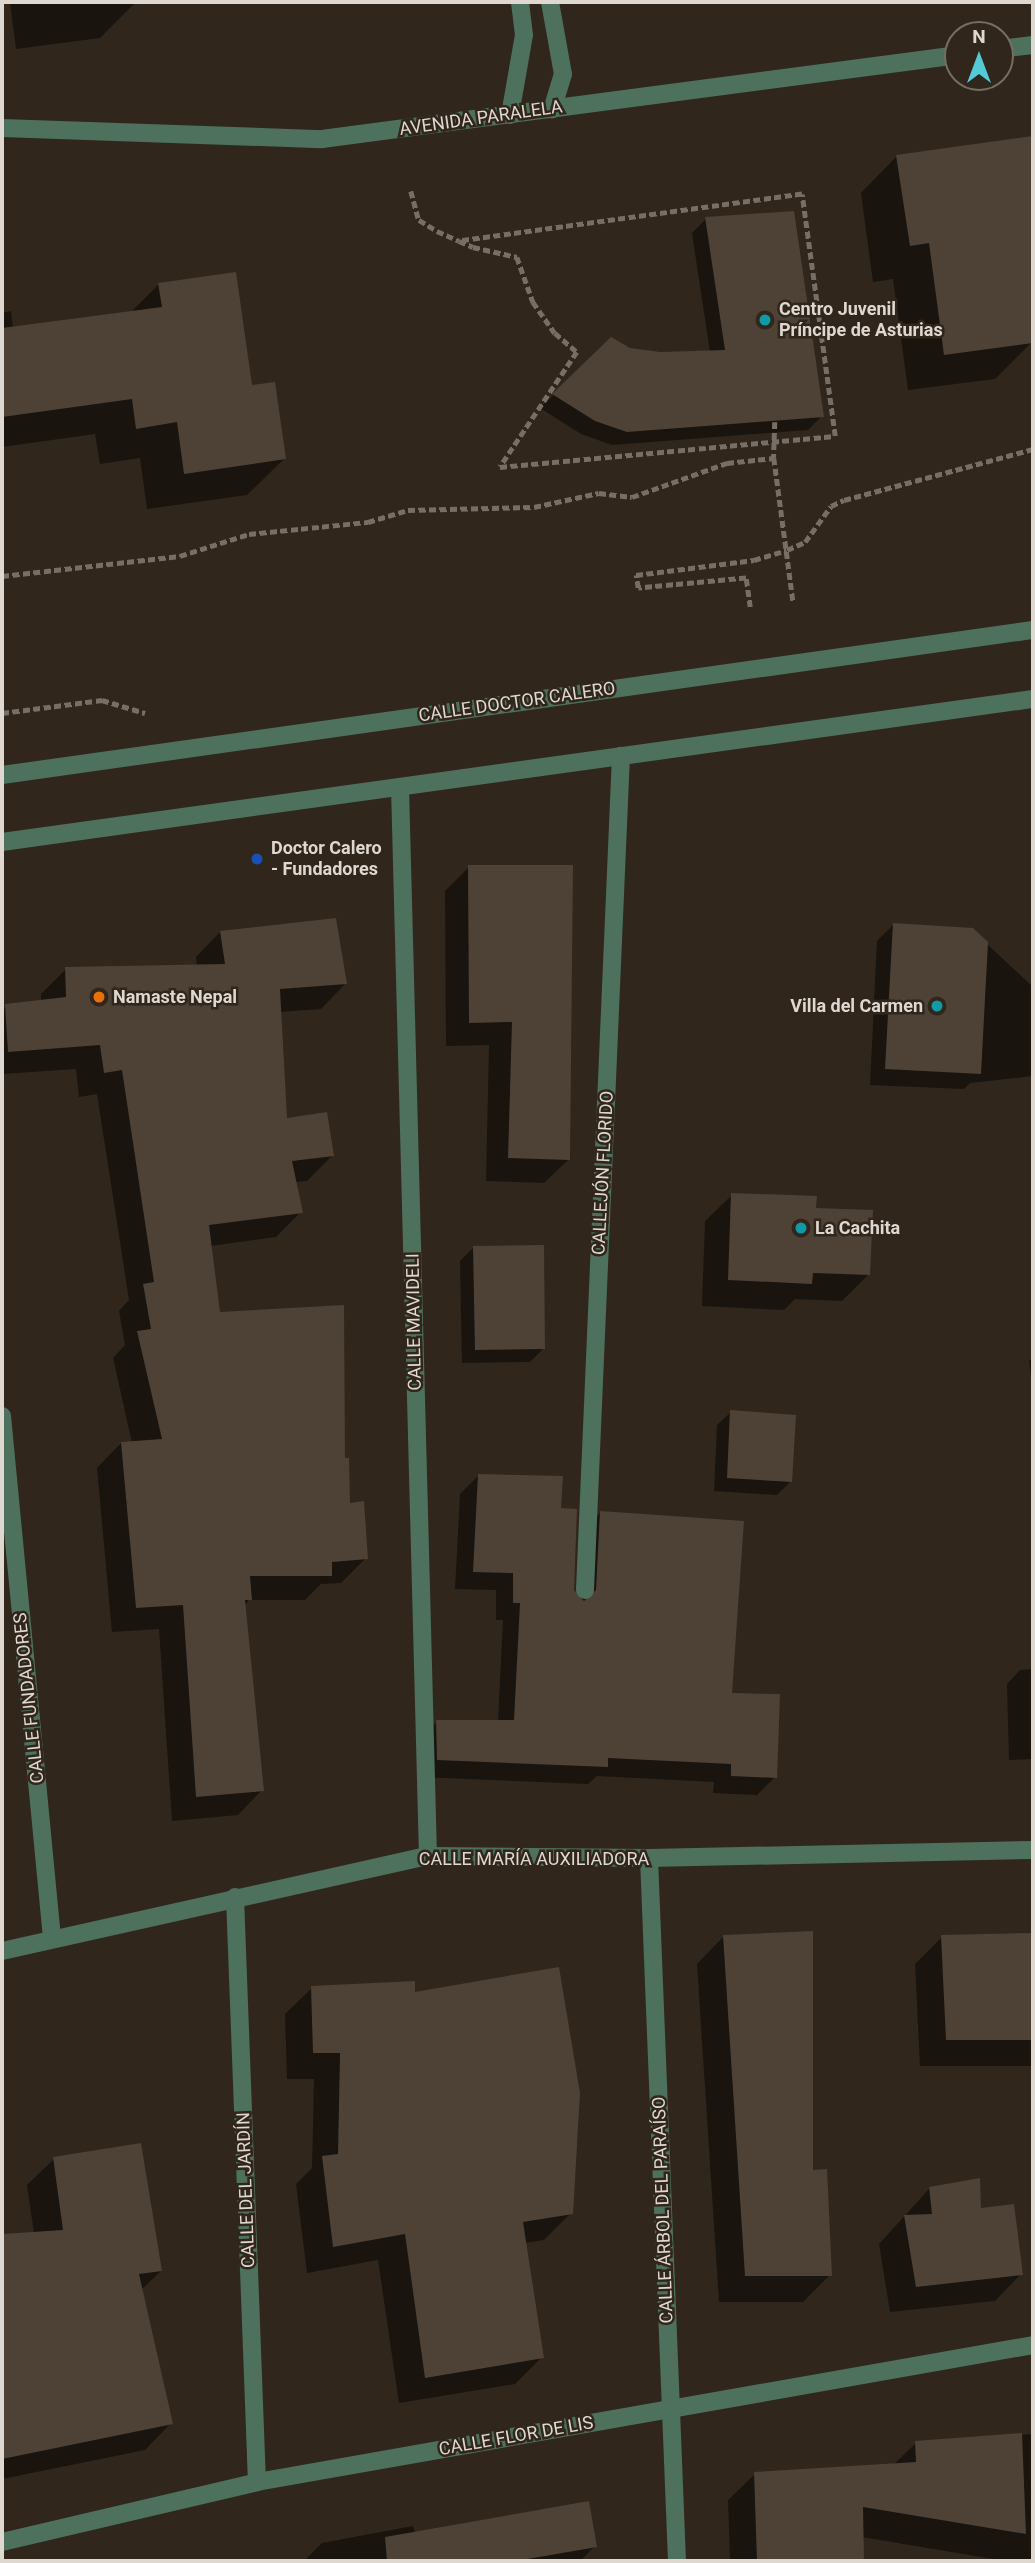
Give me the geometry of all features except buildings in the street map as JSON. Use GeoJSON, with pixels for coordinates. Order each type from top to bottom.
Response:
{"type":"FeatureCollection","features":[{"type":"Feature","properties":{"kind":"street"},"geometry":{"type":"LineString","coordinates":[[510,114],[524,35],[520,2]]}},
{"type":"Feature","properties":{"kind":"street"},"geometry":{"type":"LineString","coordinates":[[550,2],[563,74],[552,109]]}},
{"type":"Feature","properties":{"kind":"street"},"geometry":{"type":"LineString","coordinates":[[1014,47],[1033,45]]}},
{"type":"Feature","properties":{"kind":"street","name":"AVENIDA PARALELA"},"geometry":{"type":"LineString","coordinates":[[2,128],[322,139],[944,57]]}},
{"type":"Feature","properties":{"kind":"street","name":"CALLE DOCTOR CALERO"},"geometry":{"type":"LineString","coordinates":[[2,775],[1033,630]]}},
{"type":"Feature","properties":{"kind":"street"},"geometry":{"type":"LineString","coordinates":[[2,842],[1033,699]]}},
{"type":"Feature","properties":{"kind":"street","name":"CALLEJÓN FLORIDO"},"geometry":{"type":"LineString","coordinates":[[585,1590],[621,756]]}},
{"type":"Feature","properties":{"kind":"street","name":"CALLE MAVIDELI"},"geometry":{"type":"LineString","coordinates":[[400,787],[428,1856]]}},
{"type":"Feature","properties":{"kind":"street","name":"CALLE FUNDADORES"},"geometry":{"type":"LineString","coordinates":[[2,1416],[52,1938]]}},
{"type":"Feature","properties":{"kind":"street","name":"CALLE MARÍA AUXILIADORA"},"geometry":{"type":"LineString","coordinates":[[2,1951],[428,1856],[649,1858],[1033,1850]]}},
{"type":"Feature","properties":{"kind":"street","name":"CALLE ÁRBOL DEL PARAÍSO"},"geometry":{"type":"LineString","coordinates":[[649,1858],[677,2561]]}},
{"type":"Feature","properties":{"kind":"street","name":"CALLE DEL JARDÍN"},"geometry":{"type":"LineString","coordinates":[[235,1897],[257,2482]]}},
{"type":"Feature","properties":{"kind":"street","name":"CALLE FLOR DE LIS"},"geometry":{"type":"LineString","coordinates":[[2,2542],[257,2482],[1033,2345]]}},
{"type":"Feature","properties":{"kind":"path"},"geometry":{"type":"LineString","coordinates":[[411,191],[419,220],[459,241],[517,257],[533,302],[555,333],[577,352],[500,467],[835,436],[802,194],[459,241]]}},
{"type":"Feature","properties":{"kind":"path"},"geometry":{"type":"LineString","coordinates":[[775,422],[774,458],[793,601]]}},
{"type":"Feature","properties":{"kind":"path"},"geometry":{"type":"LineString","coordinates":[[750,607],[746,578],[638,588],[636,575],[754,560],[787,550],[805,542],[831,506],[844,500],[1033,449]]}},
{"type":"Feature","properties":{"kind":"path"},"geometry":{"type":"LineString","coordinates":[[2,576],[16,572],[82,571],[180,556],[249,534],[368,522],[408,510],[534,507],[599,493],[632,497],[727,463],[774,458]]}},
{"type":"Feature","properties":{"kind":"place","name":"Centro Juvenil Príncipe de Asturias"},"geometry":{"type":"Point","coordinates":[765,320]}},
{"type":"Feature","properties":{"kind":"place","name":"Doctor Calero - Fundadores"},"geometry":{"type":"Point","coordinates":[257,859]}},
{"type":"Feature","properties":{"kind":"place","name":"Namaste Nepal"},"geometry":{"type":"Point","coordinates":[99,997]}},
{"type":"Feature","properties":{"kind":"place","name":"Villa del Carmen"},"geometry":{"type":"Point","coordinates":[937,1006]}},
{"type":"Feature","properties":{"kind":"place","name":"La Cachita"},"geometry":{"type":"Point","coordinates":[801,1228]}}]}
